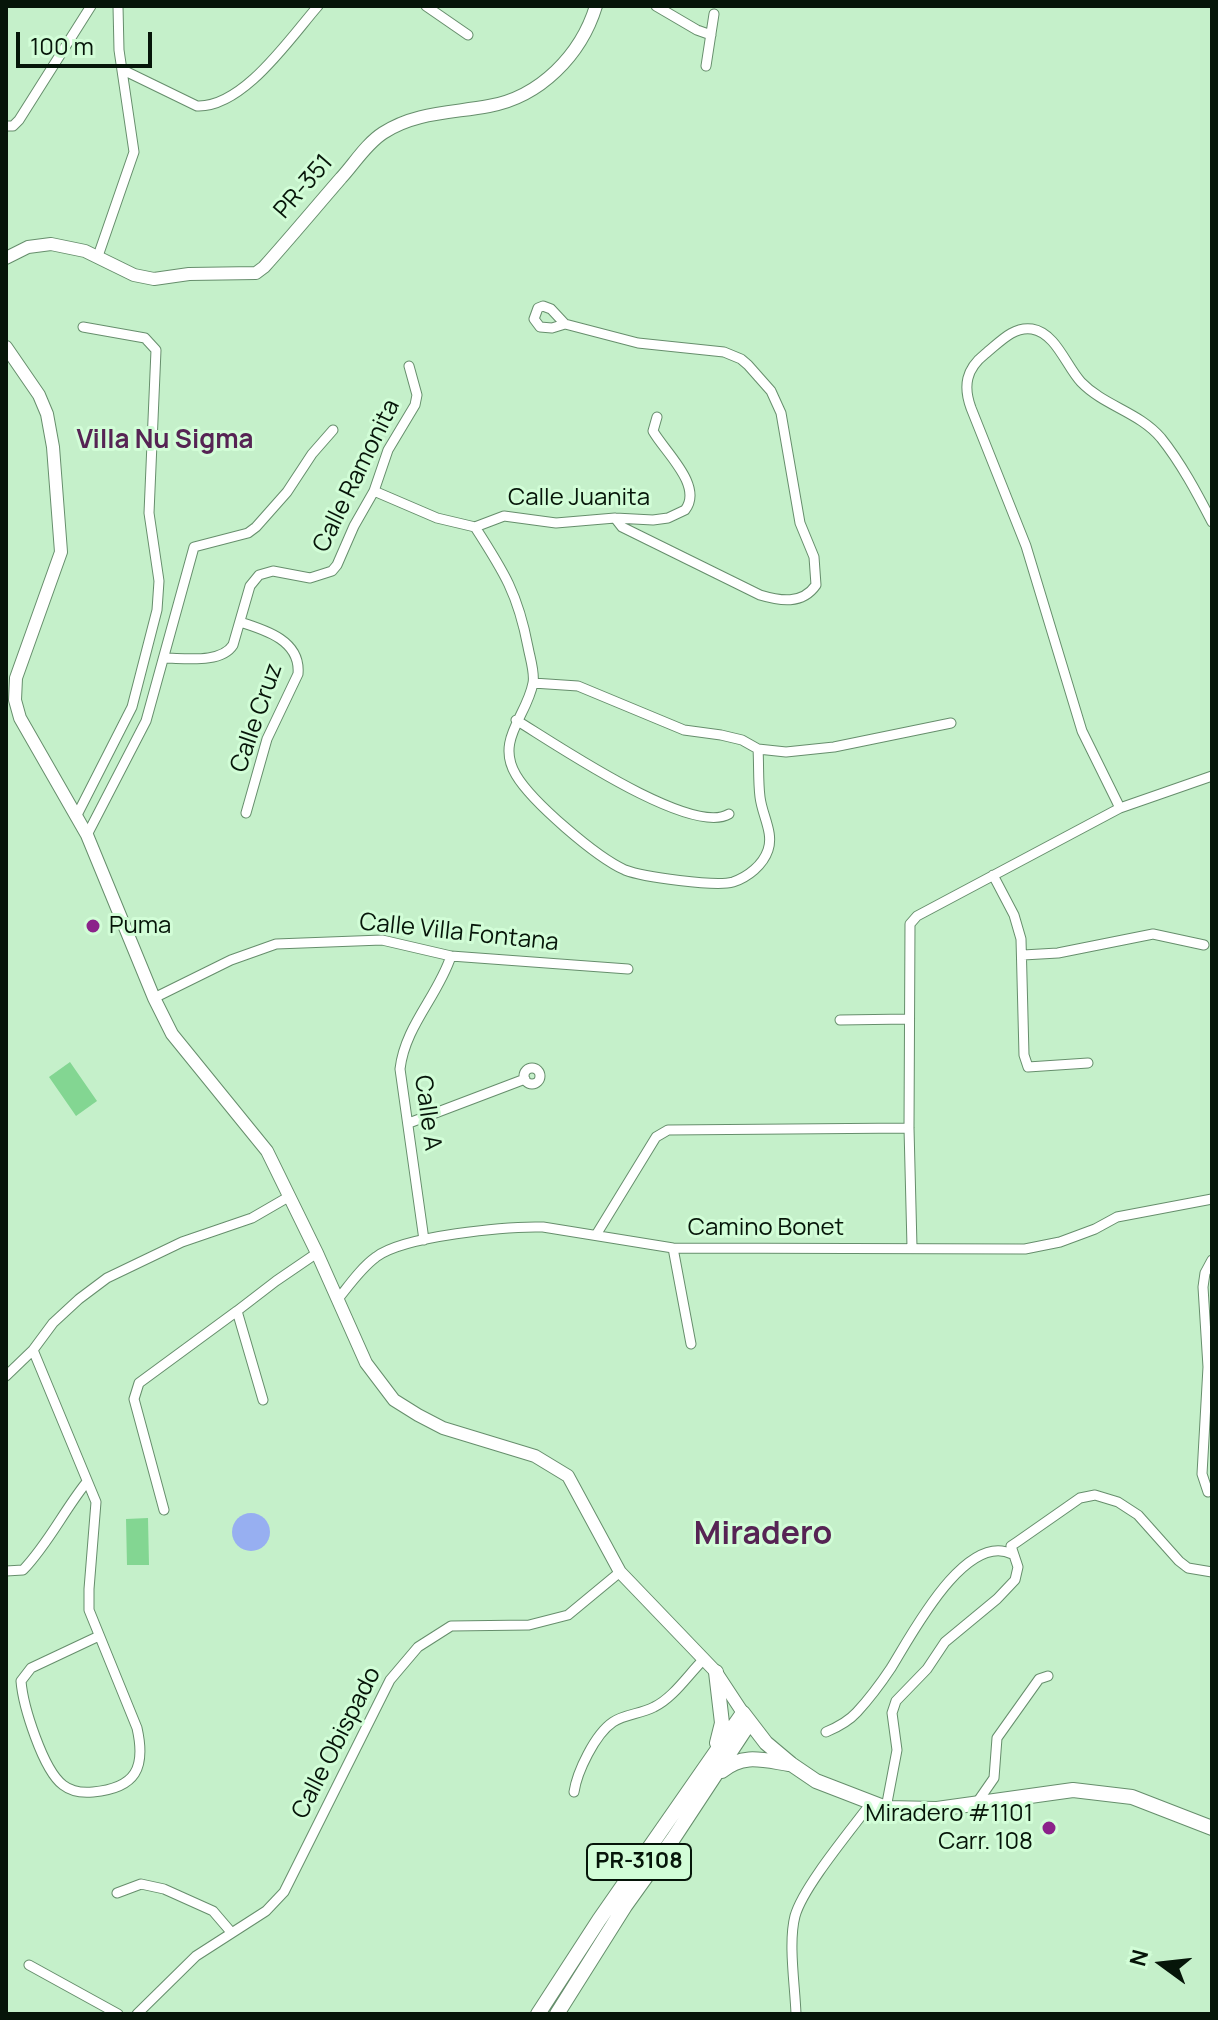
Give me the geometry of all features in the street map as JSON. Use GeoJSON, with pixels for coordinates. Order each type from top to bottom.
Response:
{"type":"FeatureCollection","features":[{"type":"Feature","properties":{"kind":"main road","name":"PR-351"},"geometry":{"type":"LineString","coordinates":[[6,258],[28,247],[51,244],[98,256],[134,275],[154,279],[189,274],[256,273],[380,135],[422,116],[490,106],[538,87],[573,52],[596,6]]}},
{"type":"Feature","properties":{"kind":"main road"},"geometry":{"type":"LineString","coordinates":[[6,347],[39,395],[47,414],[53,447],[61,552],[11,676],[20,718],[87,835],[154,998],[172,1034],[267,1151],[366,1363],[394,1400],[443,1428],[535,1456],[568,1476],[620,1572],[716,1672],[766,1743],[816,1781],[886,1808],[937,1809],[1073,1790],[1132,1797],[1212,1828]]}},
{"type":"Feature","properties":{"kind":"main road"},"geometry":{"type":"LineString","coordinates":[[711,1758],[722,1723],[716,1672]]}},
{"type":"Feature","properties":{"kind":"main road","name":"PR-3108"},"geometry":{"type":"LineString","coordinates":[[538,2014],[711,1758],[746,1717]]}},
{"type":"Feature","properties":{"kind":"main road","name":"PR-3108"},"geometry":{"type":"LineString","coordinates":[[557,2014],[625,1906],[712,1779],[746,1717]]}},
{"type":"Feature","properties":{"kind":"main road"},"geometry":{"type":"LineString","coordinates":[[712,1779],[740,1760],[753,1758],[791,1764]]}},
{"type":"Feature","properties":{"kind":"street"},"geometry":{"type":"LineString","coordinates":[[6,126],[13,126],[19,120],[91,6]]}},
{"type":"Feature","properties":{"kind":"street"},"geometry":{"type":"LineString","coordinates":[[98,256],[134,152],[119,50],[118,6]]}},
{"type":"Feature","properties":{"kind":"street"},"geometry":{"type":"LineString","coordinates":[[123,70],[197,106],[206,107],[251,82],[318,6]]}},
{"type":"Feature","properties":{"kind":"street"},"geometry":{"type":"LineString","coordinates":[[426,6],[468,35]]}},
{"type":"Feature","properties":{"kind":"street"},"geometry":{"type":"LineString","coordinates":[[656,6],[711,35]]}},
{"type":"Feature","properties":{"kind":"street"},"geometry":{"type":"LineString","coordinates":[[706,66],[714,14]]}},
{"type":"Feature","properties":{"kind":"street"},"geometry":{"type":"LineString","coordinates":[[565,324],[638,343],[732,354],[759,377],[778,402],[800,523],[817,568],[816,585],[796,600],[760,595],[622,527],[615,518]]}},
{"type":"Feature","properties":{"kind":"street"},"geometry":{"type":"LineString","coordinates":[[77,815],[132,707],[157,610],[159,581],[149,513],[156,350],[145,338],[83,327]]}},
{"type":"Feature","properties":{"kind":"street"},"geometry":{"type":"LineString","coordinates":[[1120,808],[1082,731],[1026,546],[966,395],[970,370],[976,361],[1012,332],[1029,328],[1043,333],[1080,381],[1095,395],[1142,421],[1160,438],[1195,489],[1212,522]]}},
{"type":"Feature","properties":{"kind":"street","name":"Calle Ramonita"},"geometry":{"type":"LineString","coordinates":[[164,658],[225,655],[233,645],[250,586],[259,575],[273,571],[310,578],[332,571],[374,491],[388,450],[415,405],[417,395],[409,366]]}},
{"type":"Feature","properties":{"kind":"street","name":"Calle Juanita"},"geometry":{"type":"LineString","coordinates":[[374,491],[437,518],[475,527],[504,516],[556,523],[668,518],[685,510],[690,497],[686,479],[653,431],[657,417]]}},
{"type":"Feature","properties":{"kind":"street"},"geometry":{"type":"LineString","coordinates":[[87,835],[142,730],[194,547],[248,533],[256,527],[287,492],[312,454],[333,430]]}},
{"type":"Feature","properties":{"kind":"street"},"geometry":{"type":"LineString","coordinates":[[475,527],[516,596],[530,653],[533,683],[510,735],[510,760],[521,781],[583,842],[611,862],[643,875],[734,882],[758,868],[768,851],[770,837],[760,798],[758,749]]}},
{"type":"Feature","properties":{"kind":"street","name":"Calle Cruz"},"geometry":{"type":"LineString","coordinates":[[240,622],[292,648],[299,665],[298,674],[267,739],[246,813]]}},
{"type":"Feature","properties":{"kind":"street"},"geometry":{"type":"LineString","coordinates":[[533,683],[578,686],[684,730],[742,740],[758,749],[799,752],[951,723]]}},
{"type":"Feature","properties":{"kind":"street"},"geometry":{"type":"LineString","coordinates":[[516,720],[655,801],[714,819],[729,814]]}},
{"type":"Feature","properties":{"kind":"street"},"geometry":{"type":"LineString","coordinates":[[912,1247],[908,1019],[910,924],[917,916],[1120,808],[1212,776]]}},
{"type":"Feature","properties":{"kind":"street"},"geometry":{"type":"LineString","coordinates":[[993,875],[1014,915],[1023,955],[1024,1055],[1028,1067],[1088,1063]]}},
{"type":"Feature","properties":{"kind":"street"},"geometry":{"type":"LineString","coordinates":[[1023,955],[1058,953],[1153,934],[1204,945]]}},
{"type":"Feature","properties":{"kind":"street","name":"Calle Villa Fontana"},"geometry":{"type":"LineString","coordinates":[[154,998],[231,960],[276,944],[382,940],[451,956],[628,969]]}},
{"type":"Feature","properties":{"kind":"street","name":"Calle A"},"geometry":{"type":"LineString","coordinates":[[424,1240],[400,1069],[410,1033],[451,956]]}},
{"type":"Feature","properties":{"kind":"street"},"geometry":{"type":"LineString","coordinates":[[840,1020],[908,1019]]}},
{"type":"Feature","properties":{"kind":"street"},"geometry":{"type":"LineString","coordinates":[[409,1123],[525,1079]]}},
{"type":"Feature","properties":{"kind":"street"},"geometry":{"type":"LineString","coordinates":[[596,1235],[656,1137],[668,1130],[909,1128]]}},
{"type":"Feature","properties":{"kind":"street"},"geometry":{"type":"LineString","coordinates":[[6,1376],[33,1350],[53,1323],[107,1278],[182,1242],[252,1218],[290,1196]]}},
{"type":"Feature","properties":{"kind":"street","name":"Camino Bonet"},"geometry":{"type":"LineString","coordinates":[[338,1299],[358,1273],[376,1256],[391,1248],[424,1240],[522,1226],[673,1248],[1025,1249],[1060,1242],[1117,1217],[1212,1199]]}},
{"type":"Feature","properties":{"kind":"street"},"geometry":{"type":"LineString","coordinates":[[673,1248],[691,1344]]}},
{"type":"Feature","properties":{"kind":"street"},"geometry":{"type":"LineString","coordinates":[[164,1510],[134,1399],[136,1388],[317,1253]]}},
{"type":"Feature","properties":{"kind":"street"},"geometry":{"type":"LineString","coordinates":[[1208,1492],[1202,1474],[1208,1367],[1203,1287],[1205,1273],[1212,1260]]}},
{"type":"Feature","properties":{"kind":"street"},"geometry":{"type":"LineString","coordinates":[[237,1311],[263,1400]]}},
{"type":"Feature","properties":{"kind":"street"},"geometry":{"type":"LineString","coordinates":[[33,1350],[96,1502],[88,1601],[137,1728],[141,1756],[138,1768],[127,1783],[105,1791],[85,1792],[66,1788],[52,1773],[28,1713],[21,1681],[31,1668],[99,1636]]}},
{"type":"Feature","properties":{"kind":"street"},"geometry":{"type":"LineString","coordinates":[[6,1571],[23,1570],[37,1555],[86,1483]]}},
{"type":"Feature","properties":{"kind":"street"},"geometry":{"type":"LineString","coordinates":[[886,1808],[897,1750],[892,1713],[896,1701],[927,1669],[945,1642],[1015,1580],[1018,1567],[1011,1546],[1080,1498],[1095,1495],[1130,1508],[1188,1568],[1212,1572]]}},
{"type":"Feature","properties":{"kind":"street"},"geometry":{"type":"LineString","coordinates":[[826,1732],[844,1724],[858,1710],[889,1671],[916,1624],[966,1564],[987,1552],[1003,1550],[1012,1554]]}},
{"type":"Feature","properties":{"kind":"street","name":"Calle Obispado"},"geometry":{"type":"LineString","coordinates":[[137,2014],[181,1969],[266,1911],[284,1892],[390,1680],[400,1664],[418,1647],[451,1626],[529,1625],[568,1615],[620,1572]]}},
{"type":"Feature","properties":{"kind":"street"},"geometry":{"type":"LineString","coordinates":[[574,1792],[577,1774],[603,1731],[615,1721],[653,1708],[663,1701],[703,1660]]}},
{"type":"Feature","properties":{"kind":"street"},"geometry":{"type":"LineString","coordinates":[[976,1804],[994,1778],[997,1738],[1039,1679],[1048,1676]]}},
{"type":"Feature","properties":{"kind":"street"},"geometry":{"type":"LineString","coordinates":[[796,2014],[793,1930],[796,1912],[809,1888],[871,1803]]}},
{"type":"Feature","properties":{"kind":"street"},"geometry":{"type":"LineString","coordinates":[[117,1893],[141,1884],[164,1889],[213,1911],[231,1932]]}},
{"type":"Feature","properties":{"kind":"street"},"geometry":{"type":"LineString","coordinates":[[29,1965],[118,2014]]}},
{"type":"Feature","properties":{"kind":"green space"},"geometry":{"type":"Polygon","coordinates":[[[70,1062],[97,1101],[76,1116],[49,1077],[70,1062]]]}},
{"type":"Feature","properties":{"kind":"green space"},"geometry":{"type":"Polygon","coordinates":[[[148,1518],[149,1565],[127,1565],[126,1519],[148,1518]]]}},
{"type":"Feature","properties":{"kind":"water"},"geometry":{"type":"Polygon","coordinates":[[[251,1513],[265,1518],[270,1532],[265,1546],[251,1551],[237,1546],[232,1532],[237,1518],[251,1513]]]}},
{"type":"Feature","properties":{"kind":"place","name":"Puma"},"geometry":{"type":"Point","coordinates":[93,926]}},
{"type":"Feature","properties":{"kind":"place","name":"Miradero #1101 Carr. 108"},"geometry":{"type":"Point","coordinates":[1049,1828]}},
{"type":"Feature","properties":{"kind":"district","name":"Villa Nu Sigma"},"geometry":{"type":"Point","coordinates":[165,441]}},
{"type":"Feature","properties":{"kind":"district","name":"Miradero"},"geometry":{"type":"Point","coordinates":[763,1535]}}]}
